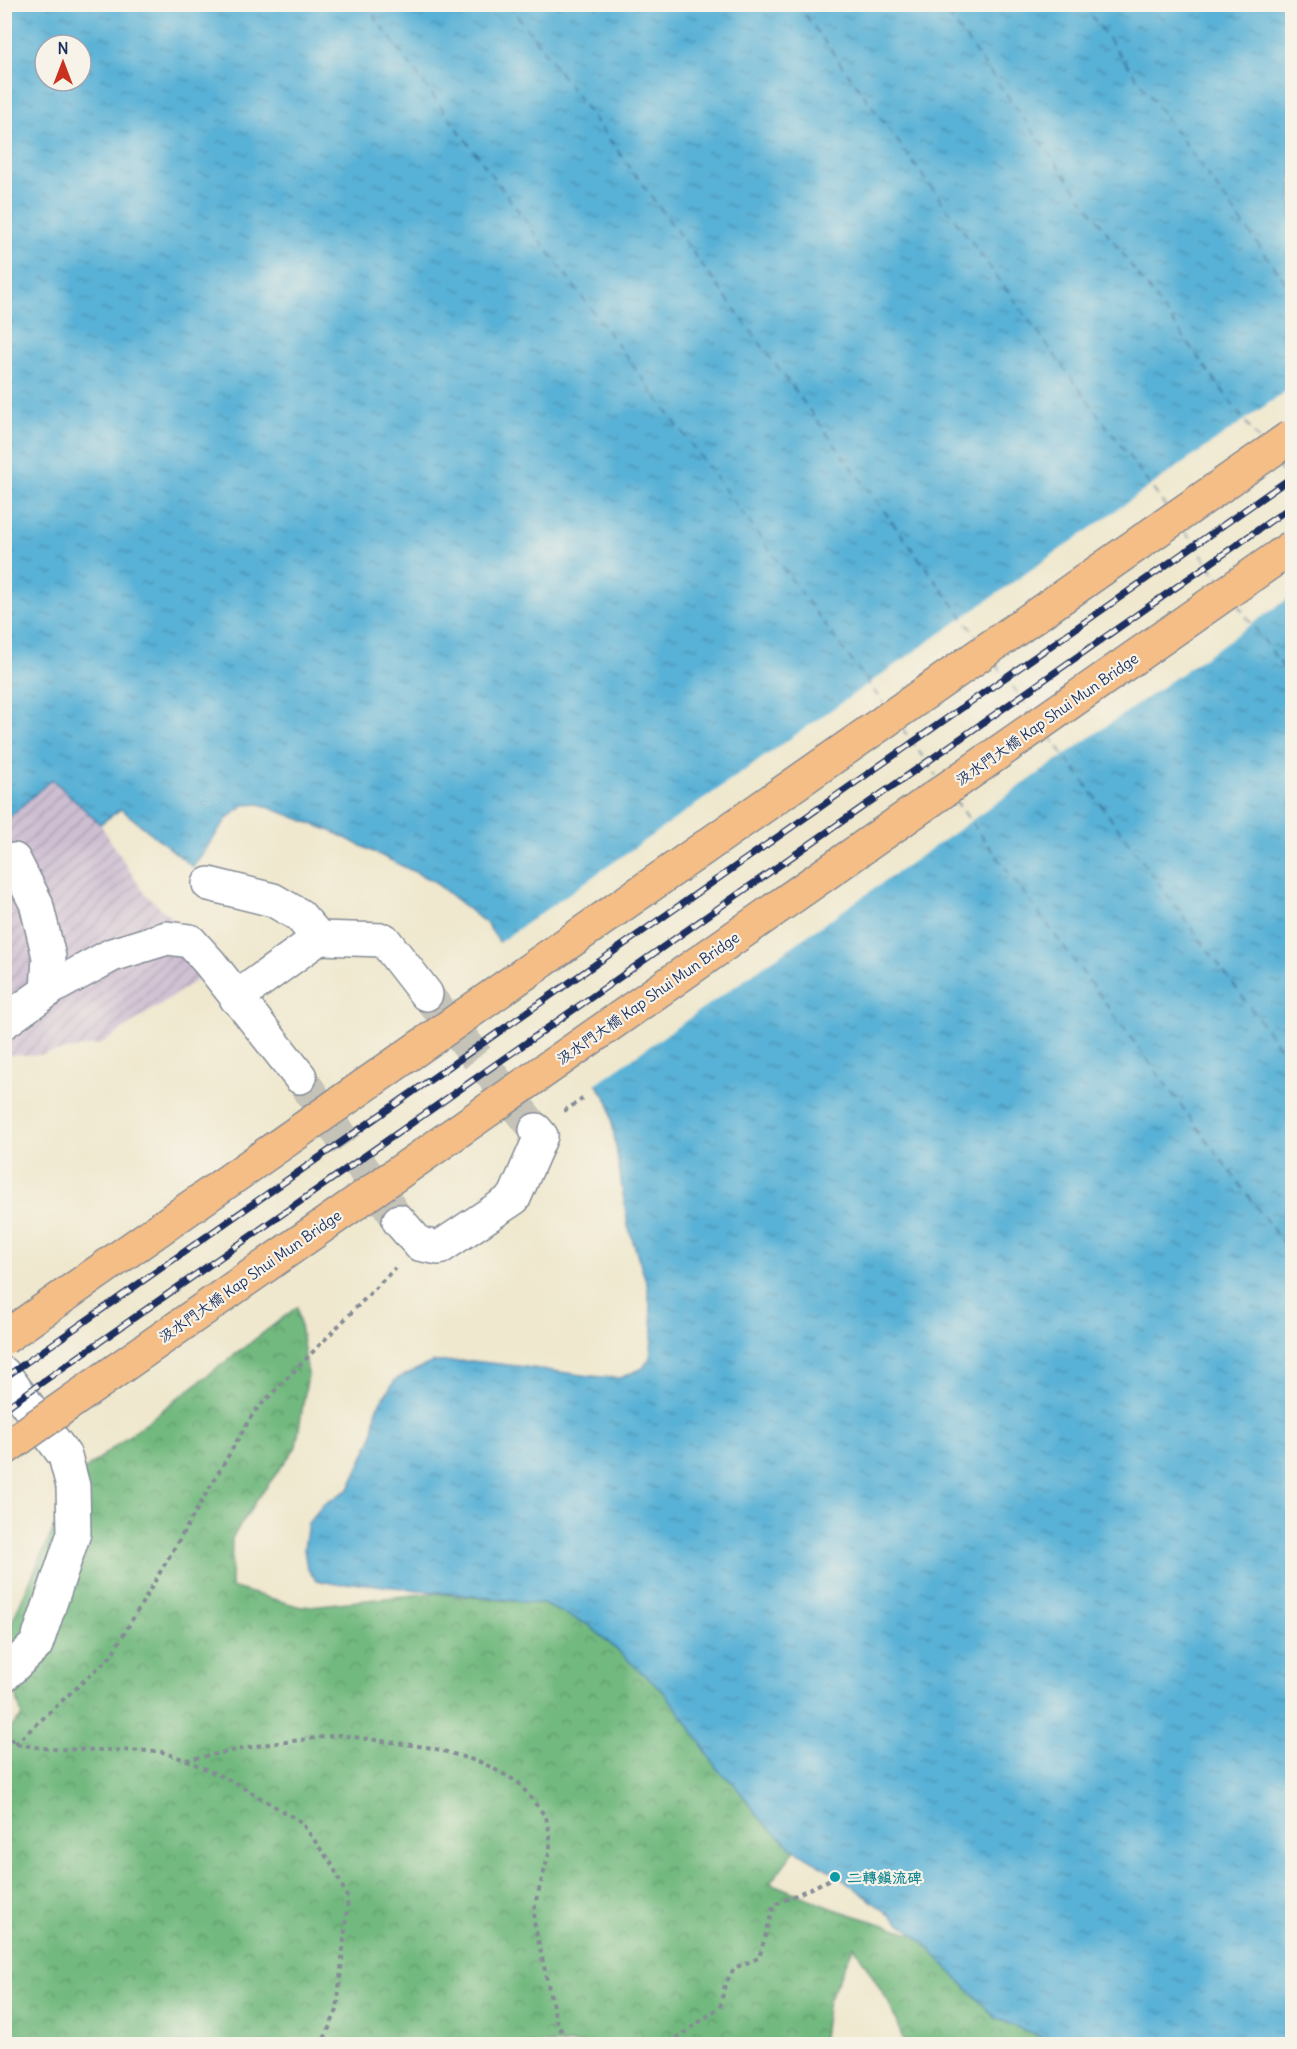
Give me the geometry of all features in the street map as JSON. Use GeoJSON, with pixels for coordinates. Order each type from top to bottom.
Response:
{"type":"FeatureCollection","features":[{"type":"Feature","properties":{"kind":"highway"},"geometry":{"type":"LineString","coordinates":[[4,1338],[1293,436]]}},
{"type":"Feature","properties":{"kind":"highway","name":"汲水門大橋 Kap Shui Mun Bridge"},"geometry":{"type":"LineString","coordinates":[[4,1449],[1293,547]]}},
{"type":"Feature","properties":{"kind":"lane"},"geometry":{"type":"LineString","coordinates":[[14,860],[36,903],[49,957],[47,991]]}},
{"type":"Feature","properties":{"kind":"lane"},"geometry":{"type":"LineString","coordinates":[[209,884],[273,900],[299,915],[319,938]]}},
{"type":"Feature","properties":{"kind":"lane"},"geometry":{"type":"LineString","coordinates":[[4,1022],[47,991],[112,955],[167,938],[190,941],[300,1077]]}},
{"type":"Feature","properties":{"kind":"lane"},"geometry":{"type":"LineString","coordinates":[[236,998],[319,938],[384,940],[426,994]]}},
{"type":"Feature","properties":{"kind":"lane"},"geometry":{"type":"LineString","coordinates":[[409,1232],[439,1248],[514,1198],[541,1136],[536,1130]]}},
{"type":"Feature","properties":{"kind":"lane"},"geometry":{"type":"LineString","coordinates":[[4,1374],[65,1456],[73,1486],[74,1533],[36,1645],[4,1675]]}},
{"type":"Feature","properties":{"kind":"path"},"geometry":{"type":"LineString","coordinates":[[15,1744],[111,1656],[254,1412],[409,1232]]}},
{"type":"Feature","properties":{"kind":"path"},"geometry":{"type":"LineString","coordinates":[[4,1732],[15,1744],[50,1749],[159,1751],[186,1760],[234,1782],[301,1822],[333,1866],[348,1899],[337,2010],[322,2044]]}},
{"type":"Feature","properties":{"kind":"path"},"geometry":{"type":"LineString","coordinates":[[186,1760],[262,1745],[339,1735],[433,1748],[483,1762],[518,1782],[546,1817],[550,1834],[550,1850],[535,1904],[534,1922],[556,2020],[568,2044]]}},
{"type":"Feature","properties":{"kind":"path"},"geometry":{"type":"LineString","coordinates":[[669,2044],[720,2007],[725,1986],[734,1968],[759,1959],[774,1905],[835,1877]]}},
{"type":"Feature","properties":{"kind":"shaded area"},"geometry":{"type":"Polygon","coordinates":[[[52,779],[100,824],[144,893],[222,963],[101,1044],[39,1055],[5,1055],[5,821],[52,779]]]}},
{"type":"Feature","properties":{"kind":"green space"},"geometry":{"type":"Polygon","coordinates":[[[297,1307],[308,1374],[296,1447],[232,1538],[231,1587],[301,1607],[433,1593],[543,1604],[589,1625],[666,1694],[718,1770],[734,1784],[764,1823],[795,1850],[770,1883],[834,1909],[916,1935],[996,2018],[1057,2044],[920,2044],[904,2041],[888,2001],[854,1946],[828,2001],[822,2044],[5,2044],[5,1734],[22,1716],[5,1656],[4,1641],[79,1474],[297,1307]]]}},
{"type":"Feature","properties":{"kind":"water"},"geometry":{"type":"Polygon","coordinates":[[[5,5],[1292,5],[1292,2044],[1057,2044],[996,2018],[916,1935],[839,1876],[795,1850],[764,1823],[734,1784],[718,1770],[666,1694],[589,1625],[543,1604],[358,1583],[336,1584],[316,1580],[307,1568],[304,1549],[308,1523],[324,1504],[349,1489],[372,1438],[377,1407],[396,1379],[433,1362],[472,1361],[620,1378],[643,1368],[650,1358],[653,1328],[647,1284],[628,1226],[609,1102],[487,924],[433,881],[331,831],[260,804],[244,805],[226,820],[193,867],[121,809],[100,824],[52,779],[5,821],[5,5]]]}},
{"type":"Feature","properties":{"kind":"pier"},"geometry":{"type":"Polygon","coordinates":[[[1292,387],[1292,596],[594,1085],[497,944],[1292,387]]]}},
{"type":"Feature","properties":{"kind":"ferry route"},"geometry":{"type":"LineString","coordinates":[[365,4],[883,703]]}},
{"type":"Feature","properties":{"kind":"ferry route"},"geometry":{"type":"LineString","coordinates":[[509,4],[978,638]]}},
{"type":"Feature","properties":{"kind":"ferry route"},"geometry":{"type":"LineString","coordinates":[[797,4],[1166,507]]}},
{"type":"Feature","properties":{"kind":"ferry route"},"geometry":{"type":"LineString","coordinates":[[940,4],[1258,439]]}},
{"type":"Feature","properties":{"kind":"ferry route"},"geometry":{"type":"LineString","coordinates":[[1083,4],[1292,291]]}},
{"type":"Feature","properties":{"kind":"ferry route"},"geometry":{"type":"LineString","coordinates":[[1277,465],[1292,486]]}},
{"type":"Feature","properties":{"kind":"ferry route"},"geometry":{"type":"LineString","coordinates":[[1185,532],[1219,579]]}},
{"type":"Feature","properties":{"kind":"ferry route"},"geometry":{"type":"LineString","coordinates":[[1238,605],[1292,679]]}},
{"type":"Feature","properties":{"kind":"ferry route"},"geometry":{"type":"LineString","coordinates":[[996,664],[1031,711]]}},
{"type":"Feature","properties":{"kind":"ferry route"},"geometry":{"type":"LineString","coordinates":[[902,728],[936,775]]}},
{"type":"Feature","properties":{"kind":"ferry route"},"geometry":{"type":"LineString","coordinates":[[1050,736],[1292,1064]]}},
{"type":"Feature","properties":{"kind":"ferry route"},"geometry":{"type":"LineString","coordinates":[[955,800],[1292,1255]]}},
{"type":"Feature","properties":{"kind":"tunnel"},"geometry":{"type":"LineString","coordinates":[[426,994],[536,1130]]}},
{"type":"Feature","properties":{"kind":"tunnel"},"geometry":{"type":"LineString","coordinates":[[300,1077],[399,1221]]}},
{"type":"Feature","properties":{"kind":"railway"},"geometry":{"type":"LineString","coordinates":[[4,1378],[1292,477]]}},
{"type":"Feature","properties":{"kind":"railway"},"geometry":{"type":"LineString","coordinates":[[4,1409],[1292,506]]}},
{"type":"Feature","properties":{"kind":"place","name":"二轉鎮流碑"},"geometry":{"type":"Point","coordinates":[835,1877]}}]}
